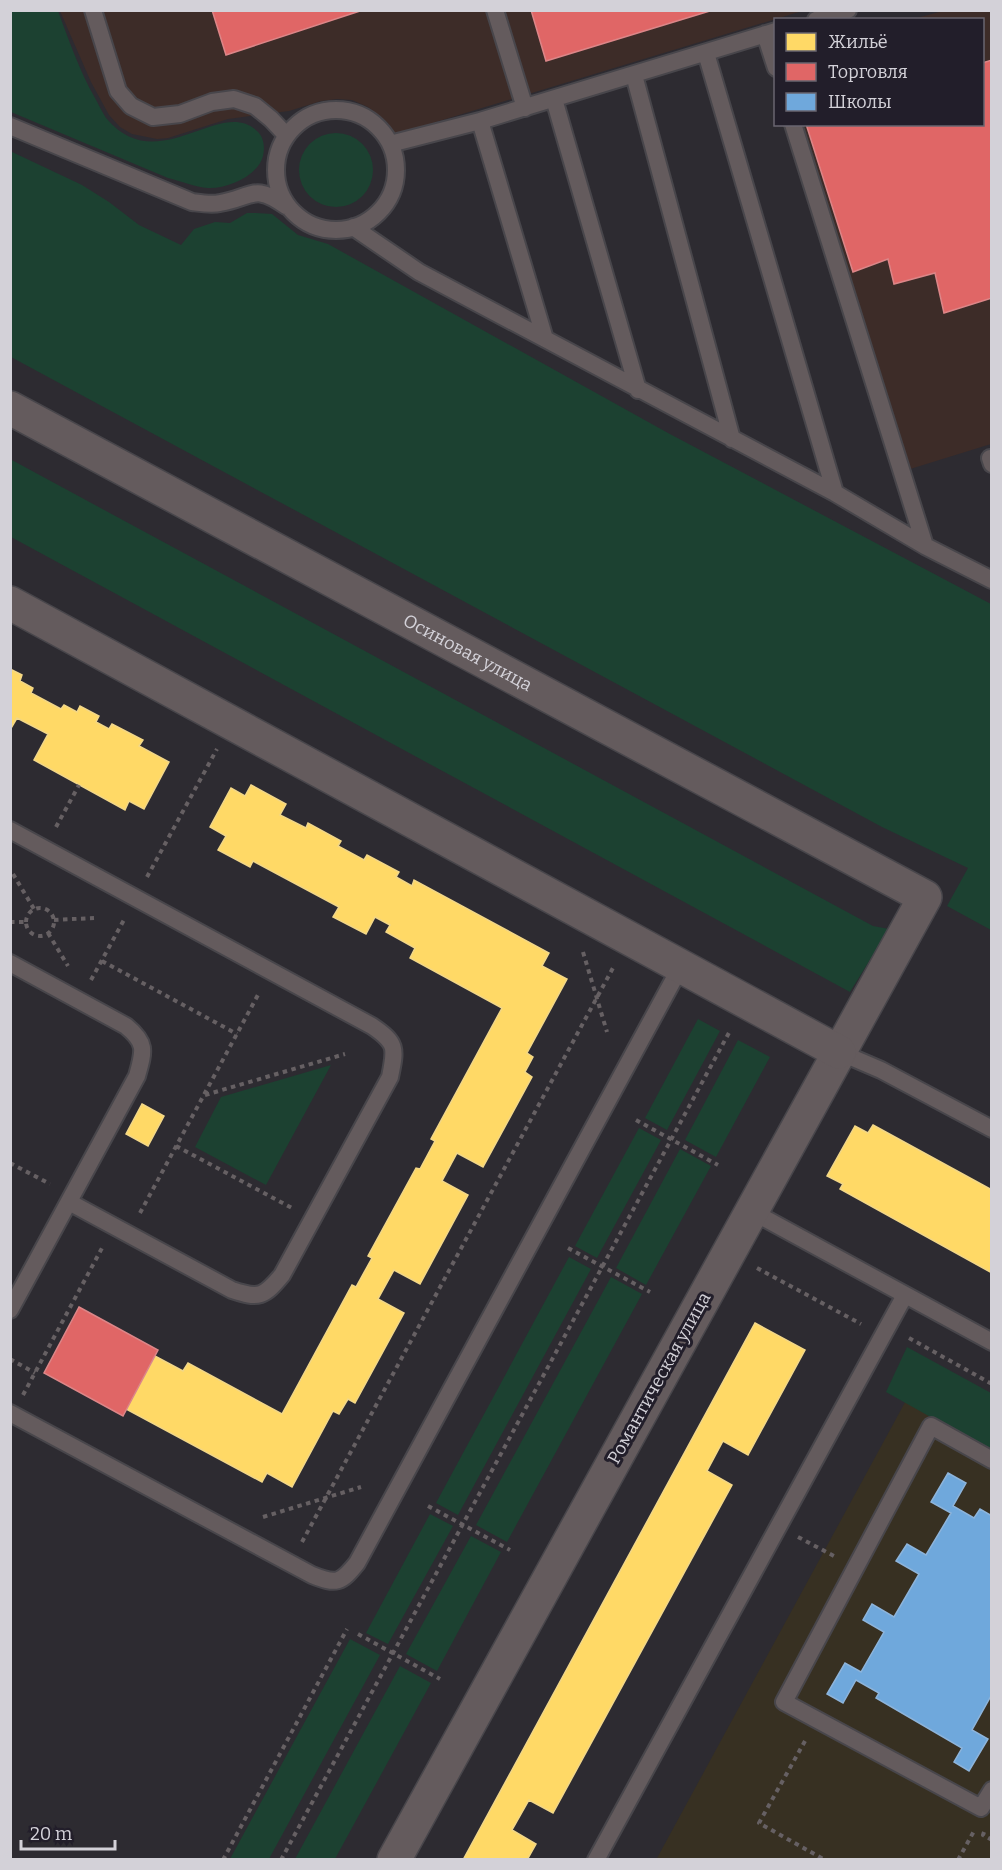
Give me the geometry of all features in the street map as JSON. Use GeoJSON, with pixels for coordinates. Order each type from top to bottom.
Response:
{"type":"FeatureCollection","features":[{"type":"Feature","properties":{"kind":"street","name":"Осиновая улица"},"geometry":{"type":"LineString","coordinates":[[10,408],[925,897]]}},
{"type":"Feature","properties":{"kind":"street"},"geometry":{"type":"LineString","coordinates":[[10,603],[839,1052]]}},
{"type":"Feature","properties":{"kind":"street","name":"Романтическая улица"},"geometry":{"type":"LineString","coordinates":[[394,1860],[925,897]]}},
{"type":"Feature","properties":{"kind":"lane"},"geometry":{"type":"LineString","coordinates":[[93,10],[118,91],[131,106],[153,117],[180,114],[212,102],[234,99],[255,106],[272,119],[286,135]]}},
{"type":"Feature","properties":{"kind":"lane"},"geometry":{"type":"LineString","coordinates":[[495,10],[525,108]]}},
{"type":"Feature","properties":{"kind":"lane"},"geometry":{"type":"LineString","coordinates":[[822,18],[848,10]]}},
{"type":"Feature","properties":{"kind":"lane"},"geometry":{"type":"LineString","coordinates":[[390,144],[525,108],[770,33],[774,56]]}},
{"type":"Feature","properties":{"kind":"lane"},"geometry":{"type":"LineString","coordinates":[[706,53],[835,493]]}},
{"type":"Feature","properties":{"kind":"lane"},"geometry":{"type":"LineString","coordinates":[[634,75],[732,439]]}},
{"type":"Feature","properties":{"kind":"lane"},"geometry":{"type":"LineString","coordinates":[[554,99],[638,390]]}},
{"type":"Feature","properties":{"kind":"lane"},"geometry":{"type":"LineString","coordinates":[[10,126],[192,202],[218,204],[253,193],[268,194],[305,222],[321,228],[337,230],[353,227],[369,220],[382,209],[391,194],[395,177],[395,160],[390,144],[380,129],[366,117],[350,111],[331,109],[314,113],[298,122],[286,135],[277,153],[275,173],[280,193],[290,209]]}},
{"type":"Feature","properties":{"kind":"lane"},"geometry":{"type":"LineString","coordinates":[[480,121],[545,339]]}},
{"type":"Feature","properties":{"kind":"lane"},"geometry":{"type":"LineString","coordinates":[[794,126],[925,546]]}},
{"type":"Feature","properties":{"kind":"lane"},"geometry":{"type":"LineString","coordinates":[[353,227],[419,272],[835,493],[925,546],[992,580]]}},
{"type":"Feature","properties":{"kind":"lane"},"geometry":{"type":"LineString","coordinates":[[10,830],[372,1026],[389,1038],[395,1055],[390,1077],[282,1275],[269,1291],[251,1296],[232,1290],[121,1230],[70,1199]]}},
{"type":"Feature","properties":{"kind":"lane"},"geometry":{"type":"LineString","coordinates":[[10,963],[126,1026],[138,1036],[143,1053],[137,1076],[10,1310]]}},
{"type":"Feature","properties":{"kind":"lane"},"geometry":{"type":"LineString","coordinates":[[11,1413],[312,1575],[329,1582],[345,1578],[357,1563],[681,966]]}},
{"type":"Feature","properties":{"kind":"lane"},"geometry":{"type":"LineString","coordinates":[[839,1052],[881,1070],[992,1129]]}},
{"type":"Feature","properties":{"kind":"lane"},"geometry":{"type":"LineString","coordinates":[[751,1211],[992,1342]]}},
{"type":"Feature","properties":{"kind":"lane"},"geometry":{"type":"LineString","coordinates":[[597,1860],[905,1294]]}},
{"type":"Feature","properties":{"kind":"lane"},"geometry":{"type":"LineString","coordinates":[[992,1460],[931,1426],[784,1702],[981,1808],[992,1790]]}},
{"type":"Feature","properties":{"kind":"path"},"geometry":{"type":"LineString","coordinates":[[80,1001],[231,722]]}},
{"type":"Feature","properties":{"kind":"path"},"geometry":{"type":"LineString","coordinates":[[45,849],[79,785]]}},
{"type":"Feature","properties":{"kind":"path"},"geometry":{"type":"LineString","coordinates":[[13,874],[34,909]]}},
{"type":"Feature","properties":{"kind":"path"},"geometry":{"type":"LineString","coordinates":[[43,908],[51,913],[54,920],[53,929],[38,937],[30,932],[26,922],[27,916],[34,909],[43,908]]}},
{"type":"Feature","properties":{"kind":"path"},"geometry":{"type":"LineString","coordinates":[[54,920],[94,918]]}},
{"type":"Feature","properties":{"kind":"path"},"geometry":{"type":"LineString","coordinates":[[10,922],[26,922]]}},
{"type":"Feature","properties":{"kind":"path"},"geometry":{"type":"LineString","coordinates":[[48,933],[70,970]]}},
{"type":"Feature","properties":{"kind":"path"},"geometry":{"type":"LineString","coordinates":[[290,1564],[629,938]]}},
{"type":"Feature","properties":{"kind":"path"},"geometry":{"type":"LineString","coordinates":[[583,950],[607,1032]]}},
{"type":"Feature","properties":{"kind":"path"},"geometry":{"type":"LineString","coordinates":[[102,961],[237,1034]]}},
{"type":"Feature","properties":{"kind":"path"},"geometry":{"type":"LineString","coordinates":[[11,1413],[121,1230],[176,1146],[271,971]]}},
{"type":"Feature","properties":{"kind":"path"},"geometry":{"type":"LineString","coordinates":[[281,1860],[746,1001]]}},
{"type":"Feature","properties":{"kind":"path"},"geometry":{"type":"LineString","coordinates":[[204,1095],[345,1054]]}},
{"type":"Feature","properties":{"kind":"path"},"geometry":{"type":"LineString","coordinates":[[636,1120],[718,1164]]}},
{"type":"Feature","properties":{"kind":"path"},"geometry":{"type":"LineString","coordinates":[[176,1146],[313,1220]]}},
{"type":"Feature","properties":{"kind":"path"},"geometry":{"type":"LineString","coordinates":[[10,1163],[70,1199]]}},
{"type":"Feature","properties":{"kind":"path"},"geometry":{"type":"LineString","coordinates":[[568,1248],[650,1292]]}},
{"type":"Feature","properties":{"kind":"path"},"geometry":{"type":"LineString","coordinates":[[752,1265],[866,1326]]}},
{"type":"Feature","properties":{"kind":"path"},"geometry":{"type":"LineString","coordinates":[[906,1337],[992,1384]]}},
{"type":"Feature","properties":{"kind":"path"},"geometry":{"type":"LineString","coordinates":[[10,1359],[35,1373]]}},
{"type":"Feature","properties":{"kind":"path"},"geometry":{"type":"LineString","coordinates":[[263,1516],[361,1487]]}},
{"type":"Feature","properties":{"kind":"path"},"geometry":{"type":"LineString","coordinates":[[428,1506],[510,1550]]}},
{"type":"Feature","properties":{"kind":"path"},"geometry":{"type":"LineString","coordinates":[[792,1547],[798,1537],[843,1560]]}},
{"type":"Feature","properties":{"kind":"path"},"geometry":{"type":"LineString","coordinates":[[223,1860],[348,1629]]}},
{"type":"Feature","properties":{"kind":"path"},"geometry":{"type":"LineString","coordinates":[[358,1634],[440,1679]]}},
{"type":"Feature","properties":{"kind":"path"},"geometry":{"type":"LineString","coordinates":[[811,1731],[759,1823],[825,1860]]}},
{"type":"Feature","properties":{"kind":"path"},"geometry":{"type":"LineString","coordinates":[[958,1860],[977,1825],[985,1829]]}},
{"type":"Feature","properties":{"kind":"shaded area"},"geometry":{"type":"Polygon","coordinates":[[[60,11],[802,11],[393,135],[388,123],[368,107],[352,100],[337,99],[321,101],[289,111],[228,119],[168,138],[157,139],[132,134],[120,127],[109,115],[91,82],[60,11]]]}},
{"type":"Feature","properties":{"kind":"shaded area"},"geometry":{"type":"Polygon","coordinates":[[[943,11],[991,11],[991,444],[907,470],[801,126],[984,126],[984,18],[917,18],[943,11]]]}},
{"type":"Feature","properties":{"kind":"shaded area"},"geometry":{"type":"Polygon","coordinates":[[[915,1384],[991,1426],[991,1859],[656,1860],[915,1384]]]}},
{"type":"Feature","properties":{"kind":"green space"},"geometry":{"type":"Polygon","coordinates":[[[10,11],[58,11],[79,66],[103,113],[126,135],[146,141],[167,140],[225,123],[242,123],[257,131],[261,136],[264,149],[260,163],[255,170],[232,184],[216,188],[198,186],[168,178],[11,112],[10,11]]]}},
{"type":"Feature","properties":{"kind":"green space"},"geometry":{"type":"Polygon","coordinates":[[[329,133],[343,133],[357,139],[367,149],[373,163],[373,177],[367,191],[357,201],[343,207],[329,207],[315,201],[305,191],[299,177],[299,163],[305,149],[315,139],[329,133]]]}},
{"type":"Feature","properties":{"kind":"green space"},"geometry":{"type":"Polygon","coordinates":[[[10,151],[82,185],[139,225],[181,245],[194,229],[215,222],[230,223],[247,213],[272,214],[298,235],[328,244],[668,433],[991,604],[991,930],[947,906],[968,868],[882,827],[11,357],[10,151]]]}},
{"type":"Feature","properties":{"kind":"green space"},"geometry":{"type":"Polygon","coordinates":[[[10,459],[873,926],[889,929],[850,992],[11,537],[10,459]]]}},
{"type":"Feature","properties":{"kind":"green space"},"geometry":{"type":"Polygon","coordinates":[[[698,1019],[720,1031],[667,1130],[645,1118],[698,1019]]]}},
{"type":"Feature","properties":{"kind":"green space"},"geometry":{"type":"Polygon","coordinates":[[[738,1040],[770,1057],[716,1157],[685,1140],[738,1040]]]}},
{"type":"Feature","properties":{"kind":"green space"},"geometry":{"type":"Polygon","coordinates":[[[331,1065],[266,1185],[195,1147],[221,1097],[331,1065]]]}},
{"type":"Feature","properties":{"kind":"green space"},"geometry":{"type":"Polygon","coordinates":[[[639,1128],[661,1140],[597,1258],[575,1246],[639,1128]]]}},
{"type":"Feature","properties":{"kind":"green space"},"geometry":{"type":"Polygon","coordinates":[[[680,1149],[711,1166],[646,1285],[616,1268],[680,1149]]]}},
{"type":"Feature","properties":{"kind":"green space"},"geometry":{"type":"Polygon","coordinates":[[[569,1257],[591,1269],[458,1515],[436,1503],[569,1257]]]}},
{"type":"Feature","properties":{"kind":"green space"},"geometry":{"type":"Polygon","coordinates":[[[611,1277],[642,1294],[507,1542],[476,1525],[611,1277]]]}},
{"type":"Feature","properties":{"kind":"green space"},"geometry":{"type":"Polygon","coordinates":[[[907,1347],[991,1393],[991,1451],[886,1392],[907,1347]]]}},
{"type":"Feature","properties":{"kind":"green space"},"geometry":{"type":"Polygon","coordinates":[[[430,1514],[453,1526],[388,1644],[366,1633],[430,1514]]]}},
{"type":"Feature","properties":{"kind":"green space"},"geometry":{"type":"Polygon","coordinates":[[[471,1536],[501,1552],[437,1671],[406,1654],[471,1536]]]}},
{"type":"Feature","properties":{"kind":"green space"},"geometry":{"type":"Polygon","coordinates":[[[350,1639],[380,1655],[269,1859],[230,1859],[350,1639]]]}},
{"type":"Feature","properties":{"kind":"green space"},"geometry":{"type":"Polygon","coordinates":[[[400,1666],[431,1683],[335,1859],[295,1859],[400,1666]]]}},
{"type":"Feature","properties":{"kind":"building: Жильё"},"geometry":{"type":"Polygon","coordinates":[[[10,669],[22,675],[20,681],[33,688],[31,693],[61,709],[64,705],[77,712],[80,706],[99,716],[96,722],[109,729],[112,724],[143,740],[139,746],[169,762],[144,809],[129,801],[125,810],[34,760],[48,734],[17,718],[10,730],[10,669]]]}},
{"type":"Feature","properties":{"kind":"building: Жильё"},"geometry":{"type":"Polygon","coordinates":[[[251,785],[286,804],[280,815],[306,828],[308,823],[341,841],[338,846],[364,860],[367,855],[399,872],[396,877],[412,886],[414,880],[549,953],[542,966],[567,979],[527,1053],[533,1057],[525,1072],[532,1077],[483,1167],[457,1153],[442,1181],[468,1195],[420,1284],[394,1270],[378,1299],[404,1313],[355,1403],[348,1399],[339,1414],[333,1411],[292,1487],[267,1473],[262,1482],[126,1409],[155,1356],[183,1371],[188,1363],[282,1414],[352,1285],[356,1287],[372,1258],[368,1256],[416,1168],[420,1169],[435,1141],[431,1139],[502,1008],[410,958],[415,948],[386,932],[390,925],[375,917],[366,934],[333,917],[339,907],[253,861],[250,867],[218,850],[226,836],[210,827],[231,788],[245,796],[251,785]]]}},
{"type":"Feature","properties":{"kind":"building: Жильё"},"geometry":{"type":"Polygon","coordinates":[[[142,1104],[164,1116],[148,1146],[126,1134],[142,1104]]]}},
{"type":"Feature","properties":{"kind":"building: Жильё"},"geometry":{"type":"Polygon","coordinates":[[[873,1125],[992,1190],[992,1273],[840,1189],[843,1184],[827,1176],[855,1126],[868,1133],[873,1125]]]}},
{"type":"Feature","properties":{"kind":"building: Жильё"},"geometry":{"type":"Polygon","coordinates":[[[755,1323],[805,1350],[748,1455],[723,1441],[707,1471],[732,1485],[553,1813],[529,1800],[512,1830],[536,1844],[527,1860],[463,1860],[755,1323]]]}},
{"type":"Feature","properties":{"kind":"building: Торговля"},"geometry":{"type":"Polygon","coordinates":[[[212,10],[363,10],[226,55],[212,10]]]}},
{"type":"Feature","properties":{"kind":"building: Торговля"},"geometry":{"type":"Polygon","coordinates":[[[531,10],[713,10],[546,61],[531,10]]]}},
{"type":"Feature","properties":{"kind":"building: Торговля"},"geometry":{"type":"Polygon","coordinates":[[[992,60],[992,298],[944,313],[935,273],[894,284],[888,259],[853,272],[807,126],[984,126],[984,62],[992,60]]]}},
{"type":"Feature","properties":{"kind":"building: Торговля"},"geometry":{"type":"Polygon","coordinates":[[[79,1307],[158,1350],[123,1416],[44,1373],[79,1307]]]}},
{"type":"Feature","properties":{"kind":"building: Школы"},"geometry":{"type":"Polygon","coordinates":[[[948,1473],[966,1483],[953,1506],[974,1518],[980,1509],[992,1516],[992,1694],[972,1730],[988,1739],[969,1771],[954,1762],[962,1748],[876,1698],[879,1693],[856,1680],[843,1703],[827,1694],[845,1663],[861,1672],[884,1632],[863,1620],[872,1604],[894,1617],[919,1574],[896,1561],[907,1544],[926,1555],[951,1513],[931,1502],[948,1473]]]}}]}
